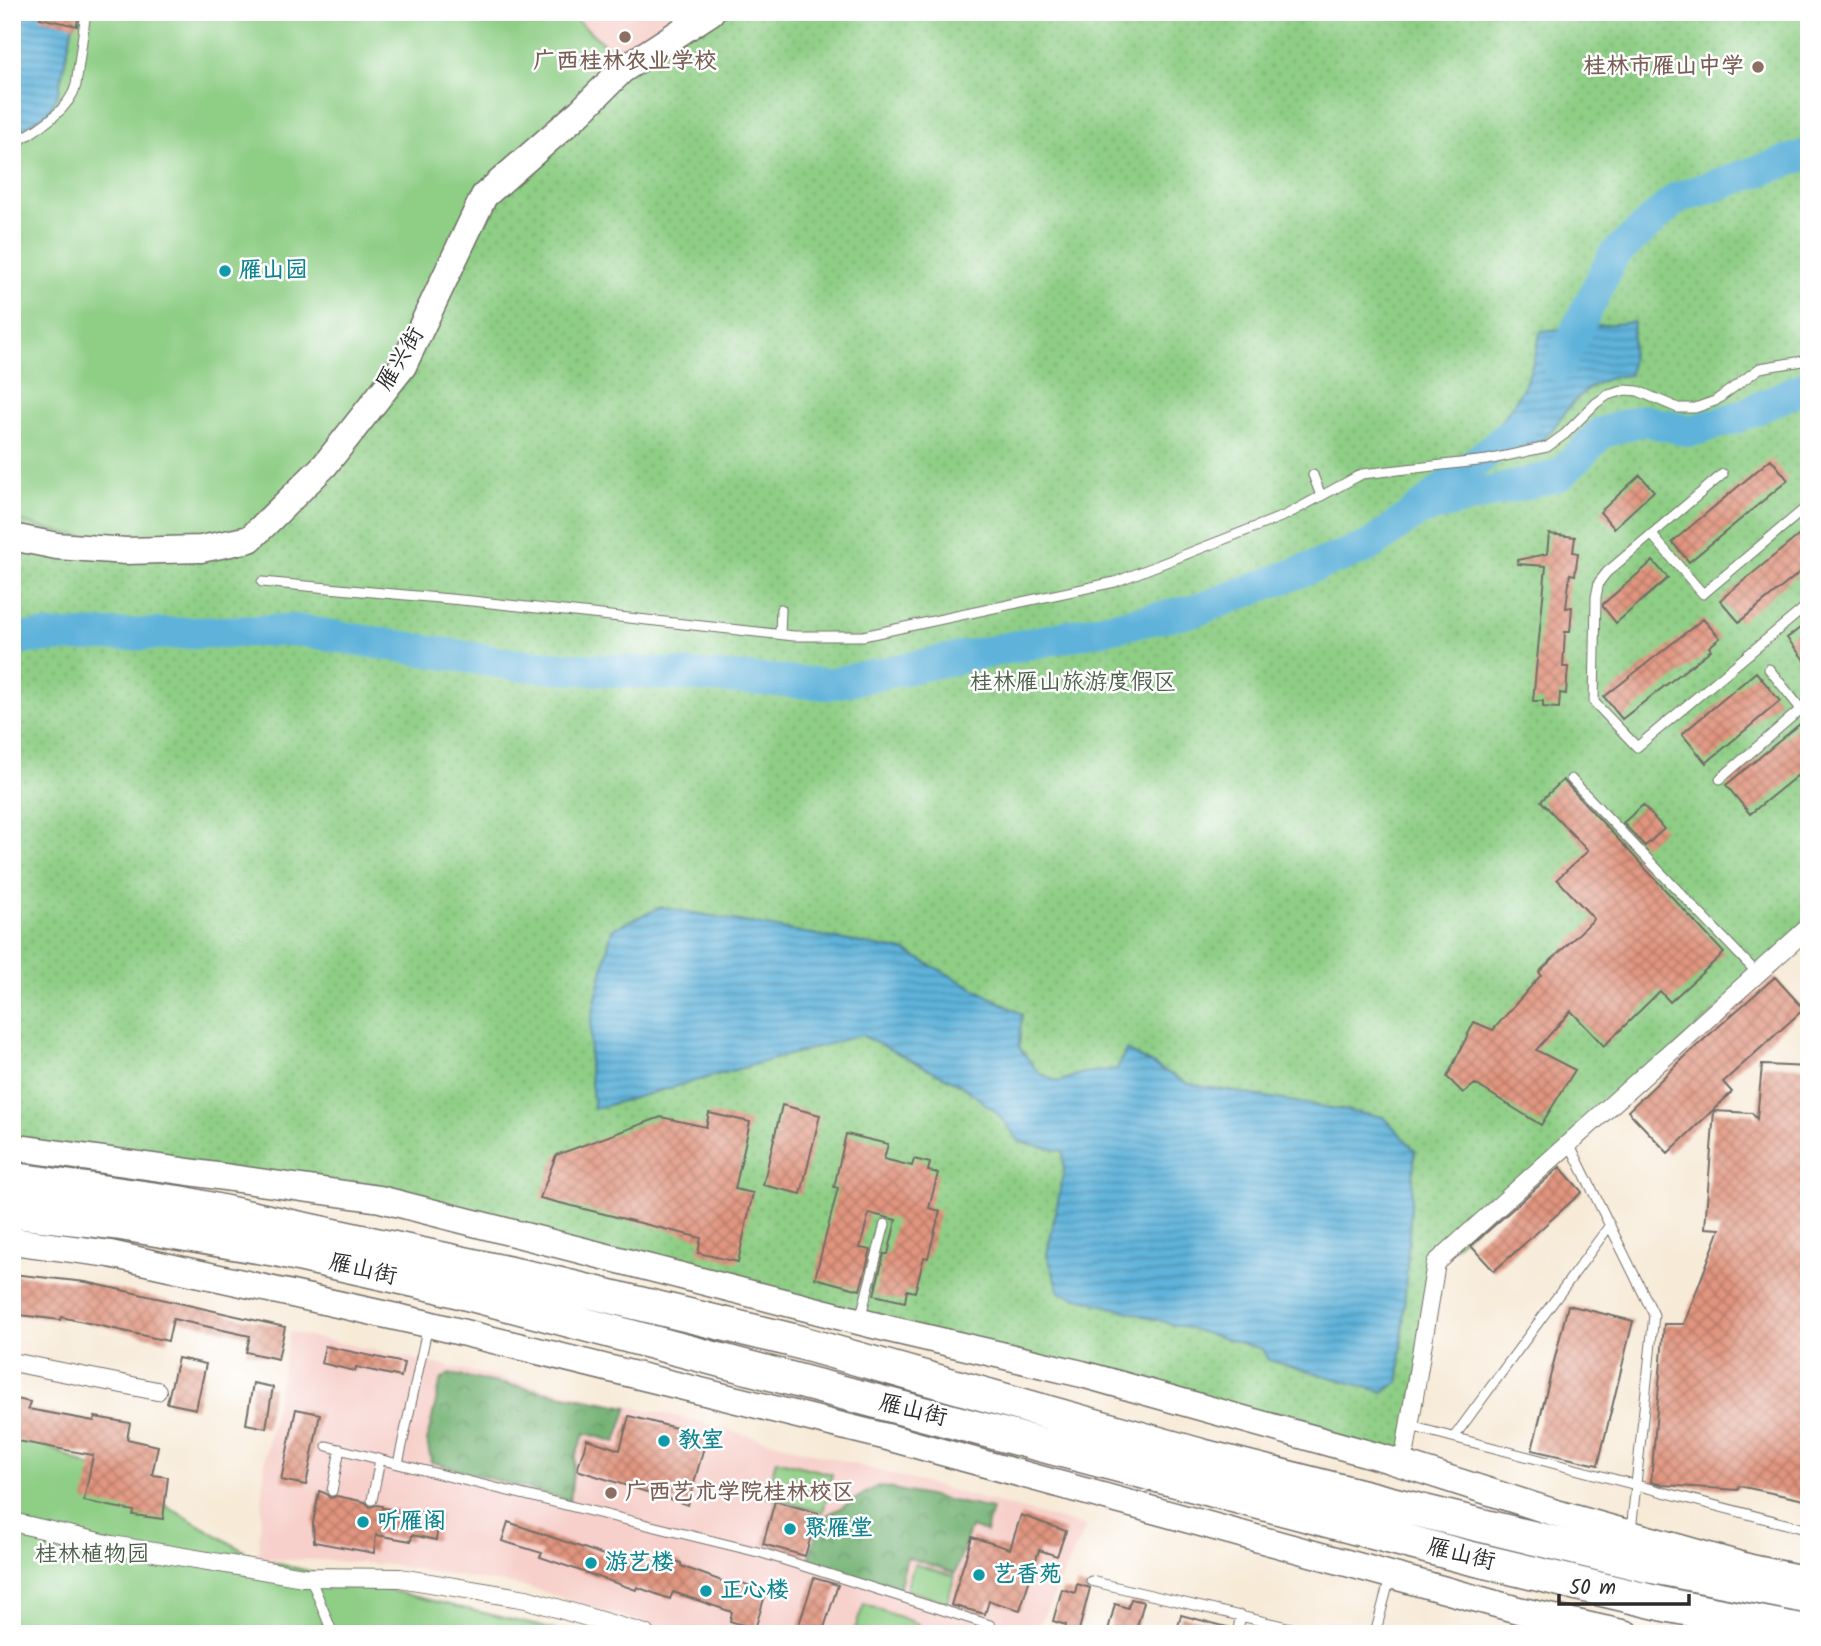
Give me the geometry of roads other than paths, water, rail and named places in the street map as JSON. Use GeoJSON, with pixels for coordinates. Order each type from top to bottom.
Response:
{"type":"FeatureCollection","features":[{"type":"Feature","properties":{"kind":"highway","name":"雁山街"},"geometry":{"type":"LineString","coordinates":[[12,1179],[181,1203],[550,1282],[791,1340],[1203,1456],[1345,1492],[1645,1565],[1809,1597]]}},
{"type":"Feature","properties":{"kind":"highway","name":"雁山街"},"geometry":{"type":"LineString","coordinates":[[12,1211],[118,1223],[278,1250],[439,1286],[1466,1557],[1667,1605],[1809,1632]]}},
{"type":"Feature","properties":{"kind":"street","name":"雁兴街"},"geometry":{"type":"LineString","coordinates":[[12,537],[57,546],[126,551],[201,549],[250,539],[325,465],[403,366],[484,196],[580,112],[622,70],[711,12]]}},
{"type":"Feature","properties":{"kind":"street"},"geometry":{"type":"LineString","coordinates":[[1403,1464],[1436,1263],[1809,927]]}},
{"type":"Feature","properties":{"kind":"street"},"geometry":{"type":"LineString","coordinates":[[12,1147],[380,1199],[859,1321],[1083,1374],[1403,1464],[1519,1502],[1751,1568],[1809,1580]]}},
{"type":"Feature","properties":{"kind":"street"},"geometry":{"type":"LineString","coordinates":[[12,1241],[110,1254],[428,1324],[887,1437],[1518,1610],[1626,1634]]}},
{"type":"Feature","properties":{"kind":"street"},"geometry":{"type":"LineString","coordinates":[[12,1362],[157,1391]]}},
{"type":"Feature","properties":{"kind":"street"},"geometry":{"type":"LineString","coordinates":[[12,1522],[113,1545],[310,1577],[400,1578],[526,1599],[645,1634]]}},
{"type":"Feature","properties":{"kind":"lane"},"geometry":{"type":"LineString","coordinates":[[12,145],[53,116],[72,96],[76,85],[86,12]]}},
{"type":"Feature","properties":{"kind":"lane"},"geometry":{"type":"LineString","coordinates":[[262,582],[472,601],[780,635],[863,636],[1115,582],[1286,515],[1362,474],[1487,460],[1547,447],[1565,434],[1595,403],[1608,395],[1626,390],[1638,391],[1678,408],[1695,408],[1715,401],[1760,368],[1809,360]]}},
{"type":"Feature","properties":{"kind":"lane"},"geometry":{"type":"LineString","coordinates":[[1723,474],[1603,576],[1597,593],[1594,702],[1637,747],[1809,604]]}},
{"type":"Feature","properties":{"kind":"lane"},"geometry":{"type":"LineString","coordinates":[[1313,475],[1321,496]]}},
{"type":"Feature","properties":{"kind":"lane"},"geometry":{"type":"LineString","coordinates":[[1652,536],[1703,594],[1809,505]]}},
{"type":"Feature","properties":{"kind":"lane"},"geometry":{"type":"LineString","coordinates":[[780,635],[781,609]]}},
{"type":"Feature","properties":{"kind":"lane"},"geometry":{"type":"LineString","coordinates":[[1769,669],[1809,719]]}},
{"type":"Feature","properties":{"kind":"lane"},"geometry":{"type":"LineString","coordinates":[[1720,779],[1801,709]]}},
{"type":"Feature","properties":{"kind":"lane"},"geometry":{"type":"LineString","coordinates":[[1571,779],[1757,973]]}},
{"type":"Feature","properties":{"kind":"lane"},"geometry":{"type":"LineString","coordinates":[[1569,1143],[1654,1315],[1631,1533]]}},
{"type":"Feature","properties":{"kind":"lane"},"geometry":{"type":"LineString","coordinates":[[859,1321],[885,1224]]}},
{"type":"Feature","properties":{"kind":"lane"},"geometry":{"type":"LineString","coordinates":[[1454,1437],[1609,1225]]}},
{"type":"Feature","properties":{"kind":"lane"},"geometry":{"type":"LineString","coordinates":[[397,1464],[428,1324]]}},
{"type":"Feature","properties":{"kind":"lane"},"geometry":{"type":"LineString","coordinates":[[1410,1426],[1809,1530]]}},
{"type":"Feature","properties":{"kind":"lane"},"geometry":{"type":"LineString","coordinates":[[327,1446],[762,1553],[990,1625]]}},
{"type":"Feature","properties":{"kind":"lane"},"geometry":{"type":"LineString","coordinates":[[332,1491],[341,1449]]}},
{"type":"Feature","properties":{"kind":"lane"},"geometry":{"type":"LineString","coordinates":[[372,1500],[380,1460]]}},
{"type":"Feature","properties":{"kind":"lane"},"geometry":{"type":"LineString","coordinates":[[1375,1634],[1391,1576]]}},
{"type":"Feature","properties":{"kind":"lane"},"geometry":{"type":"LineString","coordinates":[[310,1577],[333,1634]]}},
{"type":"Feature","properties":{"kind":"lane"},"geometry":{"type":"LineString","coordinates":[[1091,1581],[1317,1634]]}},
{"type":"Feature","properties":{"kind":"lane"},"geometry":{"type":"LineString","coordinates":[[1237,1634],[1241,1615]]}},
{"type":"Feature","properties":{"kind":"water"},"geometry":{"type":"Polygon","coordinates":[[[12,12],[76,12],[58,94],[48,113],[12,135],[12,12]]]}},
{"type":"Feature","properties":{"kind":"water"},"geometry":{"type":"Polygon","coordinates":[[[1634,322],[1630,375],[1592,386],[1570,406],[1538,443],[1520,448],[1474,451],[1498,425],[1518,396],[1531,369],[1541,331],[1634,322]]]}},
{"type":"Feature","properties":{"kind":"water"},"geometry":{"type":"Polygon","coordinates":[[[661,907],[905,951],[1022,1014],[1019,1047],[1039,1073],[1058,1082],[1083,1073],[1117,1069],[1126,1050],[1189,1084],[1384,1117],[1415,1150],[1399,1382],[1383,1392],[1268,1360],[1262,1349],[1060,1293],[1047,1254],[1064,1171],[1063,1151],[1020,1142],[996,1112],[961,1085],[861,1035],[594,1109],[589,1065],[591,1021],[612,929],[661,907]]]}},
{"type":"Feature","properties":{"kind":"waterway"},"geometry":{"type":"LineString","coordinates":[[1559,366],[1613,256],[1677,198],[1809,154]]}},
{"type":"Feature","properties":{"kind":"waterway"},"geometry":{"type":"LineString","coordinates":[[1424,509],[1560,475],[1601,433],[1642,420],[1691,431],[1736,418],[1809,385]]}},
{"type":"Feature","properties":{"kind":"waterway"},"geometry":{"type":"LineString","coordinates":[[12,638],[296,630],[517,665],[829,684],[1197,610],[1370,546],[1417,511],[1522,424]]}},
{"type":"Feature","properties":{"kind":"place","name":"广西桂林农业学校"},"geometry":{"type":"Point","coordinates":[625,37]}},
{"type":"Feature","properties":{"kind":"place","name":"桂林市雁山中学"},"geometry":{"type":"Point","coordinates":[1758,67]}},
{"type":"Feature","properties":{"kind":"place","name":"雁山园"},"geometry":{"type":"Point","coordinates":[225,271]}},
{"type":"Feature","properties":{"kind":"place","name":"教室"},"geometry":{"type":"Point","coordinates":[664,1441]}},
{"type":"Feature","properties":{"kind":"place","name":"广西艺术学院桂林校区"},"geometry":{"type":"Point","coordinates":[611,1493]}},
{"type":"Feature","properties":{"kind":"place","name":"听雁阁"},"geometry":{"type":"Point","coordinates":[363,1522]}},
{"type":"Feature","properties":{"kind":"place","name":"聚雁堂"},"geometry":{"type":"Point","coordinates":[790,1529]}},
{"type":"Feature","properties":{"kind":"place","name":"游艺楼"},"geometry":{"type":"Point","coordinates":[591,1563]}},
{"type":"Feature","properties":{"kind":"place","name":"艺香苑"},"geometry":{"type":"Point","coordinates":[979,1575]}},
{"type":"Feature","properties":{"kind":"place","name":"正心楼"},"geometry":{"type":"Point","coordinates":[706,1591]}},
{"type":"Feature","properties":{"kind":"park label","name":"桂林雁山旅游度假区"},"geometry":{"type":"Point","coordinates":[1073,683]}},
{"type":"Feature","properties":{"kind":"park label","name":"桂林植物园"},"geometry":{"type":"Point","coordinates":[92,1555]}}]}
